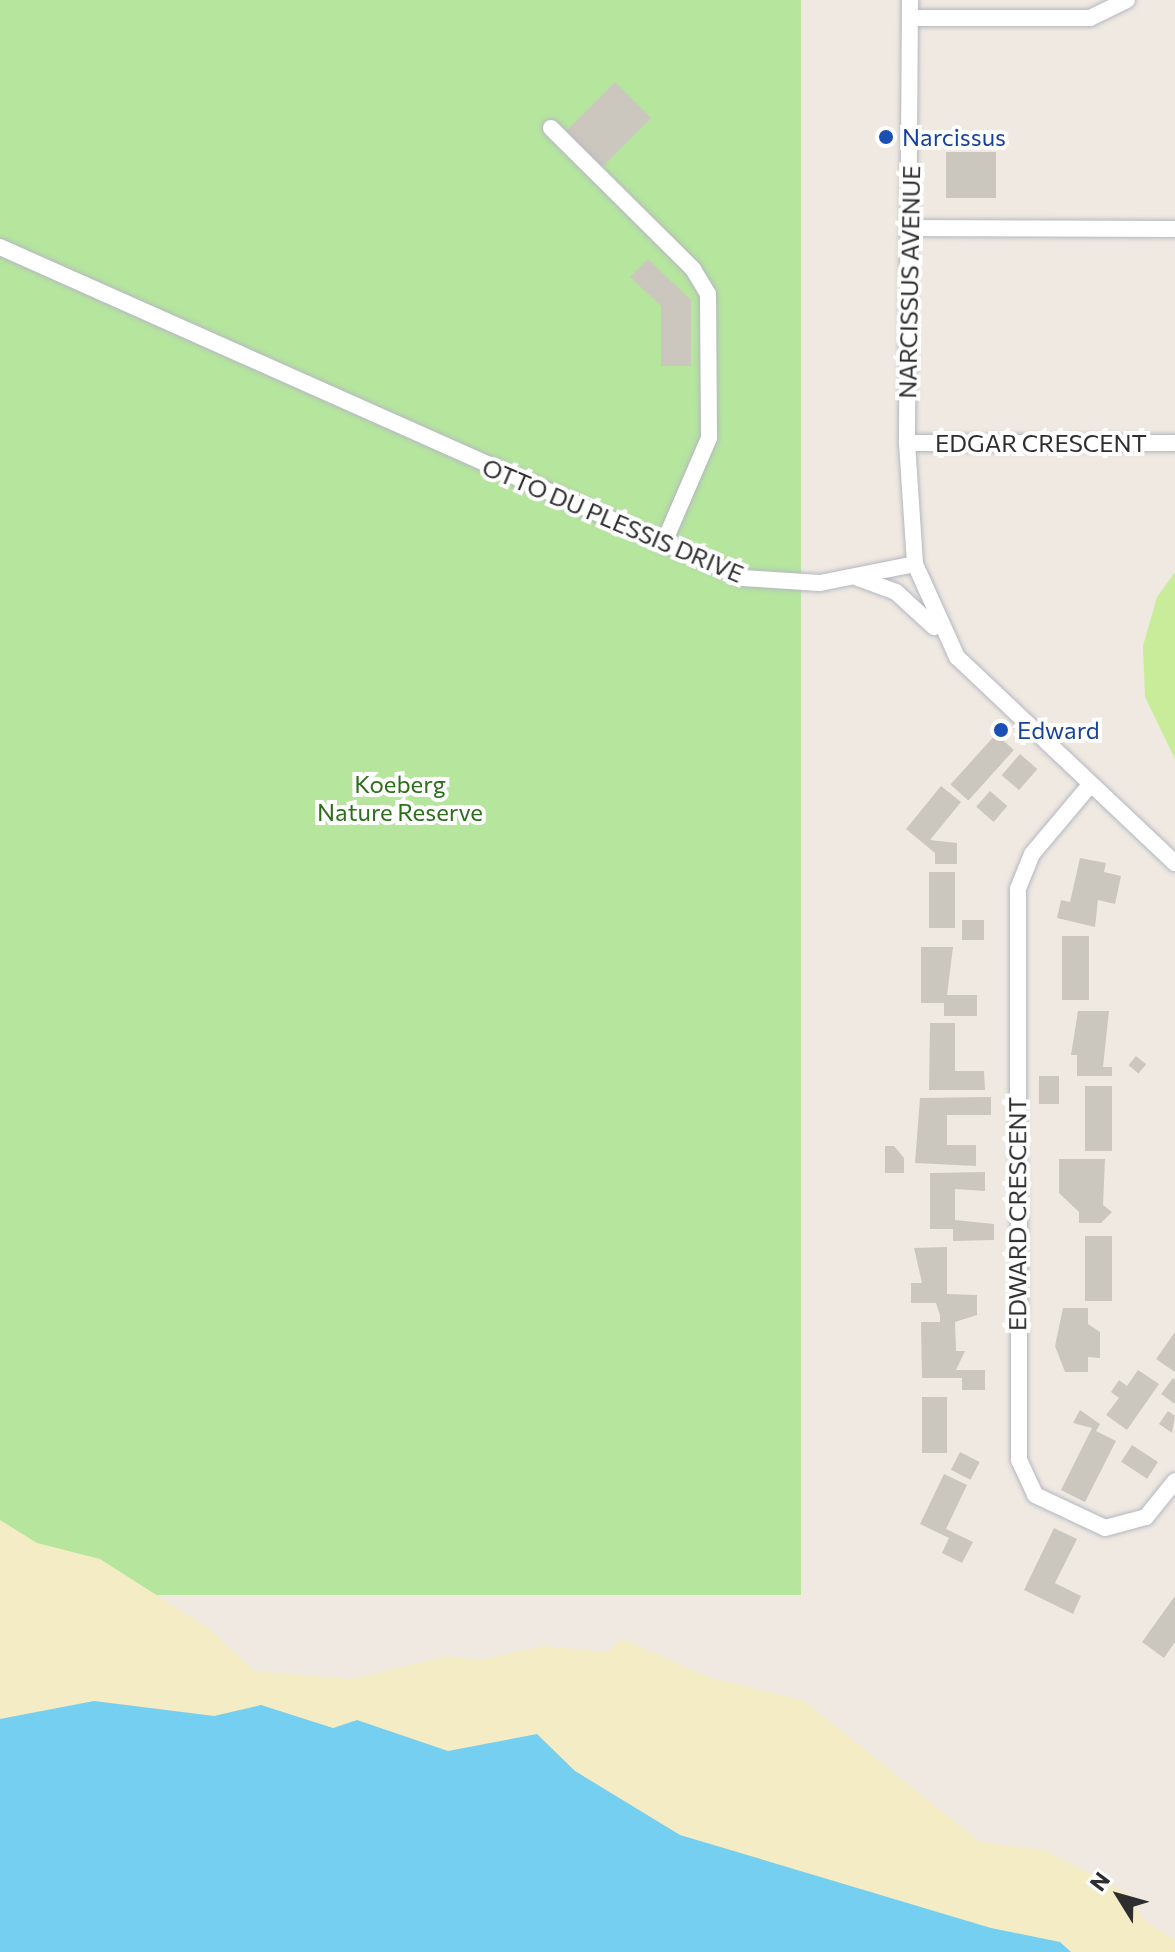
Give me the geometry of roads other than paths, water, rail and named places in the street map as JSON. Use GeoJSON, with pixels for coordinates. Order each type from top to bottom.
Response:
{"type":"FeatureCollection","features":[{"type":"Feature","properties":{"kind":"street","name":"NARCISSUS AVENUE"},"geometry":{"type":"LineString","coordinates":[[910,0],[907,443],[915,564]]}},
{"type":"Feature","properties":{"kind":"street"},"geometry":{"type":"LineString","coordinates":[[911,18],[1090,18],[1127,0]]}},
{"type":"Feature","properties":{"kind":"street"},"geometry":{"type":"LineString","coordinates":[[551,128],[693,269],[708,294],[709,438],[663,545]]}},
{"type":"Feature","properties":{"kind":"street"},"geometry":{"type":"LineString","coordinates":[[910,228],[1175,229]]}},
{"type":"Feature","properties":{"kind":"street","name":"OTTO DU PLESSIS DRIVE"},"geometry":{"type":"LineString","coordinates":[[0,247],[663,545],[767,584],[856,577],[915,564]]}},
{"type":"Feature","properties":{"kind":"street","name":"EDGAR CRESCENT"},"geometry":{"type":"LineString","coordinates":[[907,443],[1175,443]]}},
{"type":"Feature","properties":{"kind":"street"},"geometry":{"type":"LineString","coordinates":[[915,564],[944,637]]}},
{"type":"Feature","properties":{"kind":"street"},"geometry":{"type":"LineString","coordinates":[[856,577],[896,592],[944,637],[987,688],[1175,863]]}},
{"type":"Feature","properties":{"kind":"street","name":"EDWARD CRESCENT"},"geometry":{"type":"LineString","coordinates":[[1090,785],[1032,854],[1017,898],[1019,1460],[1035,1495],[1105,1528],[1146,1517],[1175,1481]]}},
{"type":"Feature","properties":{"kind":"water"},"geometry":{"type":"Polygon","coordinates":[[[94,1701],[214,1716],[261,1705],[333,1728],[357,1720],[448,1751],[537,1734],[575,1771],[680,1835],[991,1928],[1060,1942],[1071,1952],[0,1952],[0,1719],[94,1701]]]}},
{"type":"Feature","properties":{"kind":"place","name":"Narcissus"},"geometry":{"type":"Point","coordinates":[886,137]}},
{"type":"Feature","properties":{"kind":"place","name":"Edward"},"geometry":{"type":"Point","coordinates":[1001,730]}},
{"type":"Feature","properties":{"kind":"park label","name":"Koeberg Nature Reserve"},"geometry":{"type":"Point","coordinates":[400,798]}}]}
